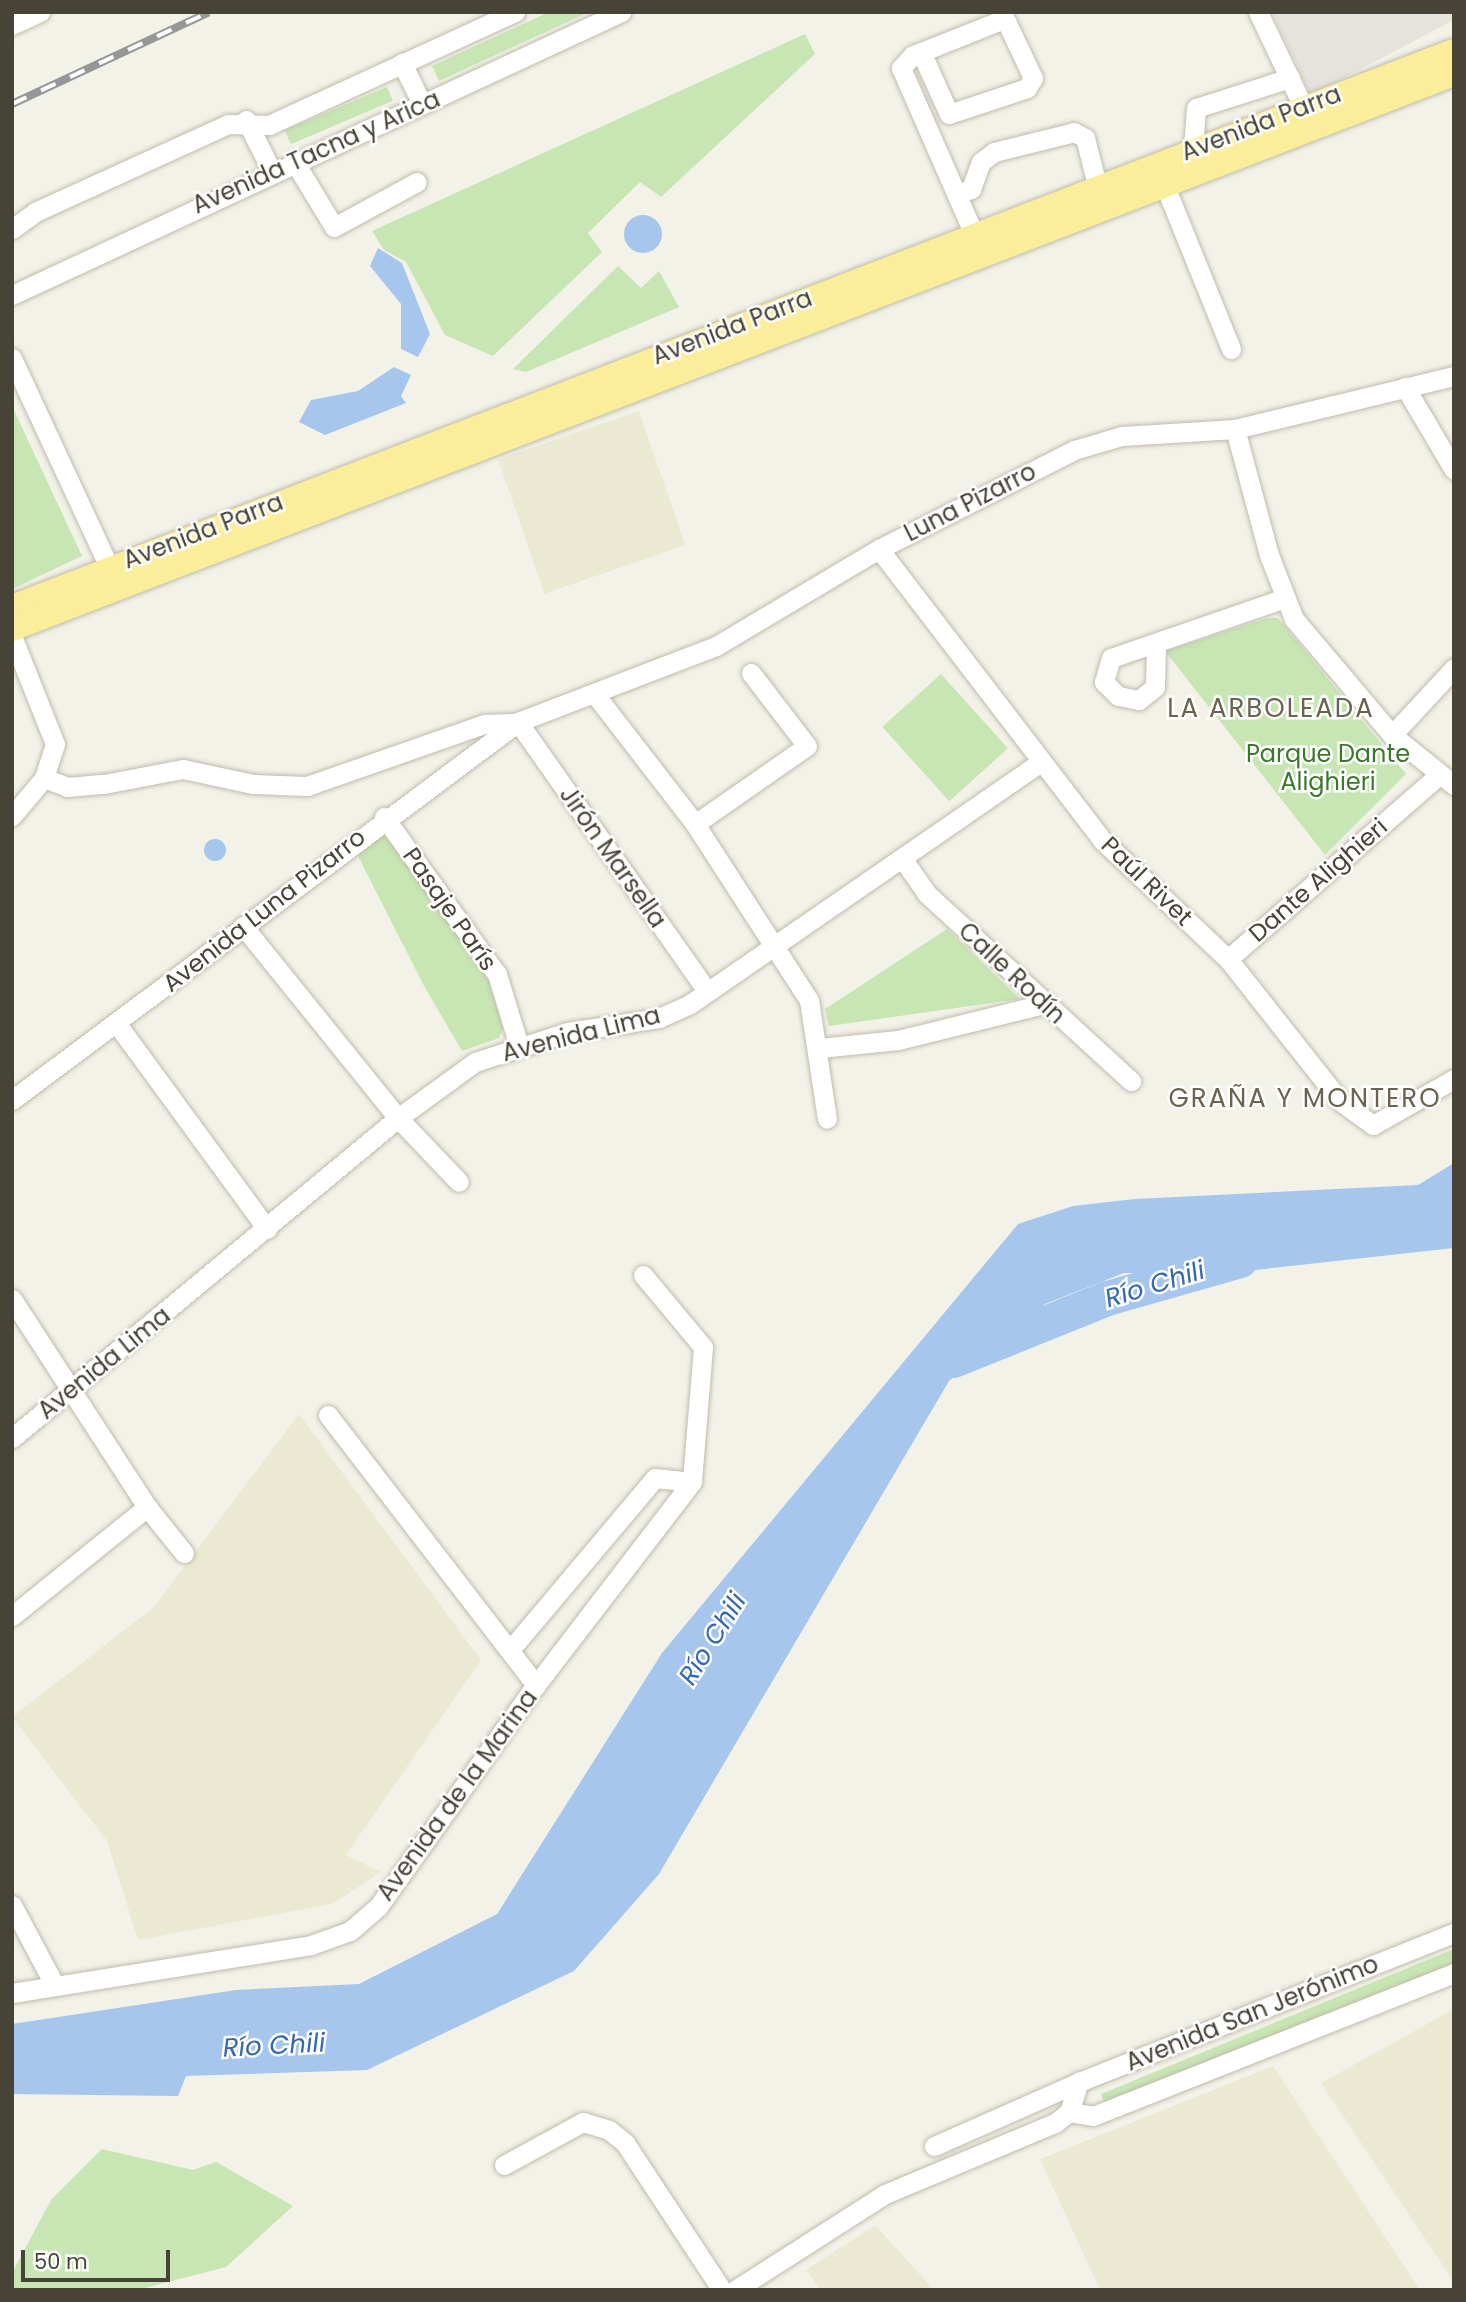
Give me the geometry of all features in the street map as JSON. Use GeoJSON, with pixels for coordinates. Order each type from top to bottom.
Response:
{"type":"FeatureCollection","features":[{"type":"Feature","properties":{"kind":"main road","name":"Avenida Parra"},"geometry":{"type":"LineString","coordinates":[[113,577],[1308,117],[1454,51]]}},
{"type":"Feature","properties":{"kind":"main road","name":"Avenida Parra"},"geometry":{"type":"LineString","coordinates":[[14,621],[113,577],[973,232],[1097,185],[1160,174],[1193,149],[1454,74]]}},
{"type":"Feature","properties":{"kind":"street"},"geometry":{"type":"LineString","coordinates":[[12,25],[40,12]]}},
{"type":"Feature","properties":{"kind":"street","name":"Avenida Tacna y Arica"},"geometry":{"type":"LineString","coordinates":[[12,229],[35,212],[246,120],[269,125],[515,12]]}},
{"type":"Feature","properties":{"kind":"street","name":"Avenida Tacna y Arica"},"geometry":{"type":"LineString","coordinates":[[12,295],[271,170],[621,12]]}},
{"type":"Feature","properties":{"kind":"street"},"geometry":{"type":"LineString","coordinates":[[1258,12],[1308,117]]}},
{"type":"Feature","properties":{"kind":"street"},"geometry":{"type":"LineString","coordinates":[[921,52],[949,114],[1027,88],[1033,78],[1006,21],[921,52],[901,68],[953,191],[960,193],[971,189],[976,170],[994,152],[1074,132],[1084,138],[1097,185]]}},
{"type":"Feature","properties":{"kind":"street"},"geometry":{"type":"LineString","coordinates":[[402,63],[422,104]]}},
{"type":"Feature","properties":{"kind":"street"},"geometry":{"type":"LineString","coordinates":[[1193,149],[1196,108],[1290,78]]}},
{"type":"Feature","properties":{"kind":"street"},"geometry":{"type":"LineString","coordinates":[[246,120],[271,170]]}},
{"type":"Feature","properties":{"kind":"street"},"geometry":{"type":"LineString","coordinates":[[294,161],[334,227],[417,182]]}},
{"type":"Feature","properties":{"kind":"street"},"geometry":{"type":"LineString","coordinates":[[1160,174],[1231,349]]}},
{"type":"Feature","properties":{"kind":"street"},"geometry":{"type":"LineString","coordinates":[[960,193],[973,232]]}},
{"type":"Feature","properties":{"kind":"street"},"geometry":{"type":"LineString","coordinates":[[12,358],[113,577]]}},
{"type":"Feature","properties":{"kind":"street","name":"Luna Pizarro"},"geometry":{"type":"LineString","coordinates":[[518,722],[597,697],[716,646],[879,549],[1074,450],[1122,436],[1235,429],[1454,376]]}},
{"type":"Feature","properties":{"kind":"street"},"geometry":{"type":"LineString","coordinates":[[1405,387],[1454,470]]}},
{"type":"Feature","properties":{"kind":"street"},"geometry":{"type":"LineString","coordinates":[[1235,429],[1285,598],[1294,619],[1392,735],[1447,780]]}},
{"type":"Feature","properties":{"kind":"street","name":"Paúl Rivet"},"geometry":{"type":"LineString","coordinates":[[879,549],[1040,762],[1102,839],[1228,959],[1340,1101],[1373,1125],[1454,1079]]}},
{"type":"Feature","properties":{"kind":"street"},"geometry":{"type":"LineString","coordinates":[[1156,645],[1285,598]]}},
{"type":"Feature","properties":{"kind":"street"},"geometry":{"type":"LineString","coordinates":[[12,816],[44,778],[55,744],[14,621]]}},
{"type":"Feature","properties":{"kind":"street"},"geometry":{"type":"LineString","coordinates":[[1392,735],[1454,668]]}},
{"type":"Feature","properties":{"kind":"street"},"geometry":{"type":"LineString","coordinates":[[695,824],[807,746],[751,673]]}},
{"type":"Feature","properties":{"kind":"street"},"geometry":{"type":"LineString","coordinates":[[597,697],[695,824],[809,1000],[820,1048],[827,1119]]}},
{"type":"Feature","properties":{"kind":"street"},"geometry":{"type":"LineString","coordinates":[[44,778],[67,787],[183,769],[253,784],[307,786],[484,724],[518,722]]}},
{"type":"Feature","properties":{"kind":"street","name":"Avenida Luna Pizarro"},"geometry":{"type":"LineString","coordinates":[[12,1100],[117,1024],[384,817],[518,722]]}},
{"type":"Feature","properties":{"kind":"street","name":"Jirón Marsella"},"geometry":{"type":"LineString","coordinates":[[518,722],[707,991]]}},
{"type":"Feature","properties":{"kind":"street","name":"Avenida Lima"},"geometry":{"type":"LineString","coordinates":[[12,1438],[267,1229],[397,1118],[475,1062],[519,1046],[659,1018],[707,991],[1040,762]]}},
{"type":"Feature","properties":{"kind":"street","name":"Dante Alighieri"},"geometry":{"type":"LineString","coordinates":[[1228,959],[1447,780]]}},
{"type":"Feature","properties":{"kind":"street","name":"Pasaje París"},"geometry":{"type":"LineString","coordinates":[[384,817],[497,974],[519,1046]]}},
{"type":"Feature","properties":{"kind":"street","name":"Calle Rodín"},"geometry":{"type":"LineString","coordinates":[[902,858],[927,894],[1043,1004],[1131,1081]]}},
{"type":"Feature","properties":{"kind":"street"},"geometry":{"type":"LineString","coordinates":[[243,926],[397,1118],[459,1182]]}},
{"type":"Feature","properties":{"kind":"street"},"geometry":{"type":"LineString","coordinates":[[820,1048],[898,1040],[1043,1004]]}},
{"type":"Feature","properties":{"kind":"street"},"geometry":{"type":"LineString","coordinates":[[117,1024],[267,1229]]}},
{"type":"Feature","properties":{"kind":"street"},"geometry":{"type":"LineString","coordinates":[[510,1650],[655,1478],[692,1482],[703,1347],[643,1275]]}},
{"type":"Feature","properties":{"kind":"street"},"geometry":{"type":"LineString","coordinates":[[12,1299],[73,1389],[147,1507],[184,1553]]}},
{"type":"Feature","properties":{"kind":"street"},"geometry":{"type":"LineString","coordinates":[[328,1415],[536,1685]]}},
{"type":"Feature","properties":{"kind":"street","name":"Avenida de la Marina"},"geometry":{"type":"LineString","coordinates":[[12,1993],[311,1945],[350,1930],[378,1907],[536,1685],[692,1482]]}},
{"type":"Feature","properties":{"kind":"street"},"geometry":{"type":"LineString","coordinates":[[12,1616],[147,1507]]}},
{"type":"Feature","properties":{"kind":"street"},"geometry":{"type":"LineString","coordinates":[[12,1905],[55,1986]]}},
{"type":"Feature","properties":{"kind":"street","name":"Avenida San Jerónimo"},"geometry":{"type":"LineString","coordinates":[[934,2146],[1079,2082],[1454,1933]]}},
{"type":"Feature","properties":{"kind":"street","name":"Avenida San Jerónimo"},"geometry":{"type":"LineString","coordinates":[[735,2290],[885,2194],[1069,2112],[1093,2116],[1454,1973]]}},
{"type":"Feature","properties":{"kind":"street"},"geometry":{"type":"LineString","coordinates":[[1069,2112],[1079,2082]]}},
{"type":"Feature","properties":{"kind":"street"},"geometry":{"type":"LineString","coordinates":[[504,2165],[583,2122],[609,2130],[625,2143],[722,2290]]}},
{"type":"Feature","properties":{"kind":"shaded area"},"geometry":{"type":"Polygon","coordinates":[[[1272,12],[1454,12],[1454,20],[1311,95],[1272,12]]]}},
{"type":"Feature","properties":{"kind":"shaded area"},"geometry":{"type":"Polygon","coordinates":[[[639,411],[685,545],[544,594],[498,460],[639,411]]]}},
{"type":"Feature","properties":{"kind":"shaded area"},"geometry":{"type":"Polygon","coordinates":[[[299,1414],[481,1660],[346,1855],[381,1872],[332,1904],[138,1940],[107,1841],[12,1717],[154,1607],[299,1414]]]}},
{"type":"Feature","properties":{"kind":"shaded area"},"geometry":{"type":"Polygon","coordinates":[[[1454,2009],[1454,2282],[1321,2083],[1454,2009]]]}},
{"type":"Feature","properties":{"kind":"shaded area"},"geometry":{"type":"Polygon","coordinates":[[[1273,2066],[1420,2290],[1100,2290],[1040,2159],[1273,2066]]]}},
{"type":"Feature","properties":{"kind":"shaded area"},"geometry":{"type":"Polygon","coordinates":[[[875,2225],[934,2290],[821,2290],[806,2270],[875,2225]]]}},
{"type":"Feature","properties":{"kind":"green space"},"geometry":{"type":"Polygon","coordinates":[[[549,12],[589,12],[439,81],[432,66],[549,12]]]}},
{"type":"Feature","properties":{"kind":"green space"},"geometry":{"type":"Polygon","coordinates":[[[805,34],[815,54],[661,197],[640,182],[588,233],[602,252],[493,356],[445,335],[406,262],[384,250],[372,231],[805,34]]]}},
{"type":"Feature","properties":{"kind":"green space"},"geometry":{"type":"Polygon","coordinates":[[[387,87],[393,101],[291,144],[285,130],[387,87]]]}},
{"type":"Feature","properties":{"kind":"green space"},"geometry":{"type":"Polygon","coordinates":[[[618,266],[641,288],[659,271],[679,307],[526,372],[513,369],[618,266]]]}},
{"type":"Feature","properties":{"kind":"green space"},"geometry":{"type":"Polygon","coordinates":[[[12,406],[82,556],[12,589],[12,406]]]}},
{"type":"Feature","properties":{"kind":"green space","name":"Parque Dante Alighieri"},"geometry":{"type":"Polygon","coordinates":[[[1267,618],[1278,618],[1406,774],[1325,855],[1165,651],[1267,618]]]}},
{"type":"Feature","properties":{"kind":"green space"},"geometry":{"type":"Polygon","coordinates":[[[941,674],[1008,748],[949,801],[882,727],[941,674]]]}},
{"type":"Feature","properties":{"kind":"green space"},"geometry":{"type":"Polygon","coordinates":[[[387,830],[489,982],[503,1029],[499,1038],[462,1051],[424,986],[357,854],[387,830]]]}},
{"type":"Feature","properties":{"kind":"green space"},"geometry":{"type":"Polygon","coordinates":[[[947,929],[1020,999],[829,1026],[825,1009],[947,929]]]}},
{"type":"Feature","properties":{"kind":"green space"},"geometry":{"type":"Polygon","coordinates":[[[1454,1949],[1454,1965],[1104,2102],[1101,2094],[1454,1949]]]}},
{"type":"Feature","properties":{"kind":"green space"},"geometry":{"type":"Polygon","coordinates":[[[102,2149],[193,2170],[216,2162],[293,2206],[226,2267],[137,2290],[12,2290],[12,2273],[51,2200],[102,2149]]]}},
{"type":"Feature","properties":{"kind":"water"},"geometry":{"type":"Polygon","coordinates":[[[643,215],[657,220],[662,234],[657,248],[643,253],[629,248],[624,234],[629,220],[643,215]]]}},
{"type":"Feature","properties":{"kind":"water"},"geometry":{"type":"Polygon","coordinates":[[[378,248],[402,263],[430,334],[418,357],[401,349],[401,304],[370,266],[378,248]]]}},
{"type":"Feature","properties":{"kind":"water"},"geometry":{"type":"Polygon","coordinates":[[[394,367],[411,375],[401,396],[406,403],[325,435],[299,422],[311,400],[358,391],[394,367]]]}},
{"type":"Feature","properties":{"kind":"water"},"geometry":{"type":"Polygon","coordinates":[[[215,839],[223,842],[226,850],[223,858],[215,861],[207,858],[204,850],[207,842],[215,839]]]}},
{"type":"Feature","properties":{"kind":"water"},"geometry":{"type":"Polygon","coordinates":[[[1454,1163],[1454,1248],[1228,1273],[1124,1273],[1045,1304],[949,1381],[659,1874],[574,1971],[367,2070],[186,2076],[178,2096],[12,2094],[12,2024],[236,1990],[359,1984],[497,1914],[662,1653],[1018,1224],[1073,1206],[1135,1199],[1418,1185],[1454,1163]]]}},
{"type":"Feature","properties":{"kind":"waterway","name":"Río Chili"},"geometry":{"type":"LineString","coordinates":[[953,1360],[1107,1298],[1240,1260]]}},
{"type":"Feature","properties":{"kind":"railway"},"geometry":{"type":"LineString","coordinates":[[12,104],[209,12]]}},
{"type":"Feature","properties":{"kind":"district","name":"LA ARBOLEADA"},"geometry":{"type":"Point","coordinates":[1271,709]}},
{"type":"Feature","properties":{"kind":"district","name":"GRAÑA Y MONTERO"},"geometry":{"type":"Point","coordinates":[1305,1099]}}]}
